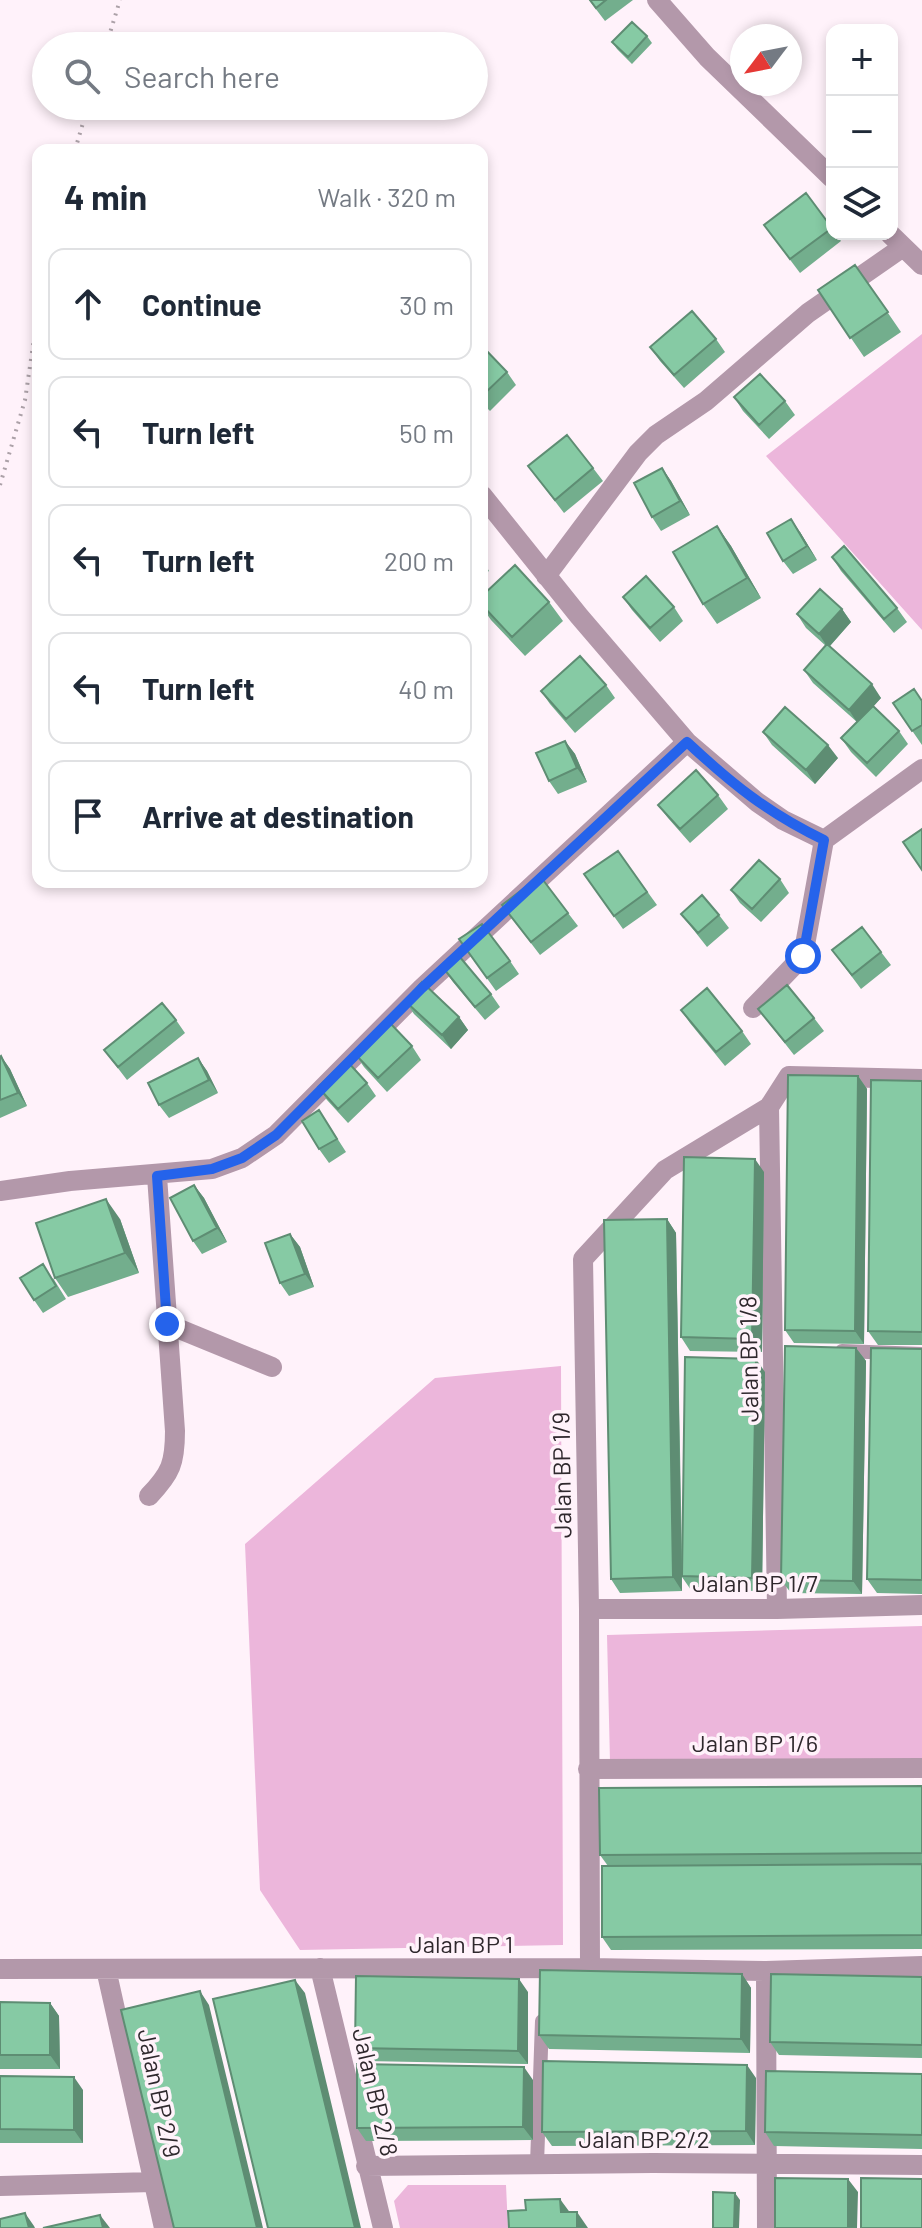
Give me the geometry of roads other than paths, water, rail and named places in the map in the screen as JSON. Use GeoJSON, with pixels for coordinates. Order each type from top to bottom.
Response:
{"type":"FeatureCollection","features":[{"type":"Feature","properties":{"kind":"street"},"geometry":{"type":"LineString","coordinates":[[657,0],[707,57],[826,172]]}},
{"type":"Feature","properties":{"kind":"street"},"geometry":{"type":"LineString","coordinates":[[546,576],[638,453],[656,435],[706,401],[896,240],[922,265]]}},
{"type":"Feature","properties":{"kind":"street"},"geometry":{"type":"LineString","coordinates":[[488,503],[687,742],[757,802],[783,820],[824,840]]}},
{"type":"Feature","properties":{"kind":"street"},"geometry":{"type":"LineString","coordinates":[[0,1191],[70,1181],[212,1169],[242,1158],[276,1135],[422,988],[687,742]]}},
{"type":"Feature","properties":{"kind":"street"},"geometry":{"type":"LineString","coordinates":[[753,1008],[803,956],[824,840],[922,769]]}},
{"type":"Feature","properties":{"kind":"street","name":"Jalan BP 1/9"},"geometry":{"type":"LineString","coordinates":[[590,1968],[589,1609],[583,1259],[665,1170],[769,1107],[789,1076],[922,1079]]}},
{"type":"Feature","properties":{"kind":"street","name":"Jalan BP 1/8"},"geometry":{"type":"LineString","coordinates":[[769,1107],[777,1609]]}},
{"type":"Feature","properties":{"kind":"street"},"geometry":{"type":"LineString","coordinates":[[149,1496],[166,1478],[175,1459],[157,1176]]}},
{"type":"Feature","properties":{"kind":"street"},"geometry":{"type":"LineString","coordinates":[[167,1324],[272,1367]]}},
{"type":"Feature","properties":{"kind":"street","name":"Jalan BP 1/7"},"geometry":{"type":"LineString","coordinates":[[589,1609],[922,1605]]}},
{"type":"Feature","properties":{"kind":"street","name":"Jalan BP 1/6"},"geometry":{"type":"LineString","coordinates":[[588,1769],[922,1768]]}},
{"type":"Feature","properties":{"kind":"street","name":"Jalan BP 1"},"geometry":{"type":"LineString","coordinates":[[0,1969],[320,1968],[543,1984],[590,1968],[766,1971],[922,1966]]}},
{"type":"Feature","properties":{"kind":"street","name":"Jalan BP 2/8"},"geometry":{"type":"LineString","coordinates":[[320,1968],[383,2228]]}},
{"type":"Feature","properties":{"kind":"street","name":"Jalan BP 2/9"},"geometry":{"type":"LineString","coordinates":[[106,1969],[164,2228]]}},
{"type":"Feature","properties":{"kind":"street"},"geometry":{"type":"LineString","coordinates":[[766,1971],[767,2228]]}},
{"type":"Feature","properties":{"kind":"street","name":"Jalan BP 2/2"},"geometry":{"type":"LineString","coordinates":[[366,2166],[922,2165]]}},
{"type":"Feature","properties":{"kind":"street"},"geometry":{"type":"LineString","coordinates":[[0,2186],[153,2182]]}},
{"type":"Feature","properties":{"kind":"lane"},"geometry":{"type":"LineString","coordinates":[[833,1351],[922,1354]]}},
{"type":"Feature","properties":{"kind":"lane"},"geometry":{"type":"LineString","coordinates":[[537,2164],[543,1984]]}}]}
